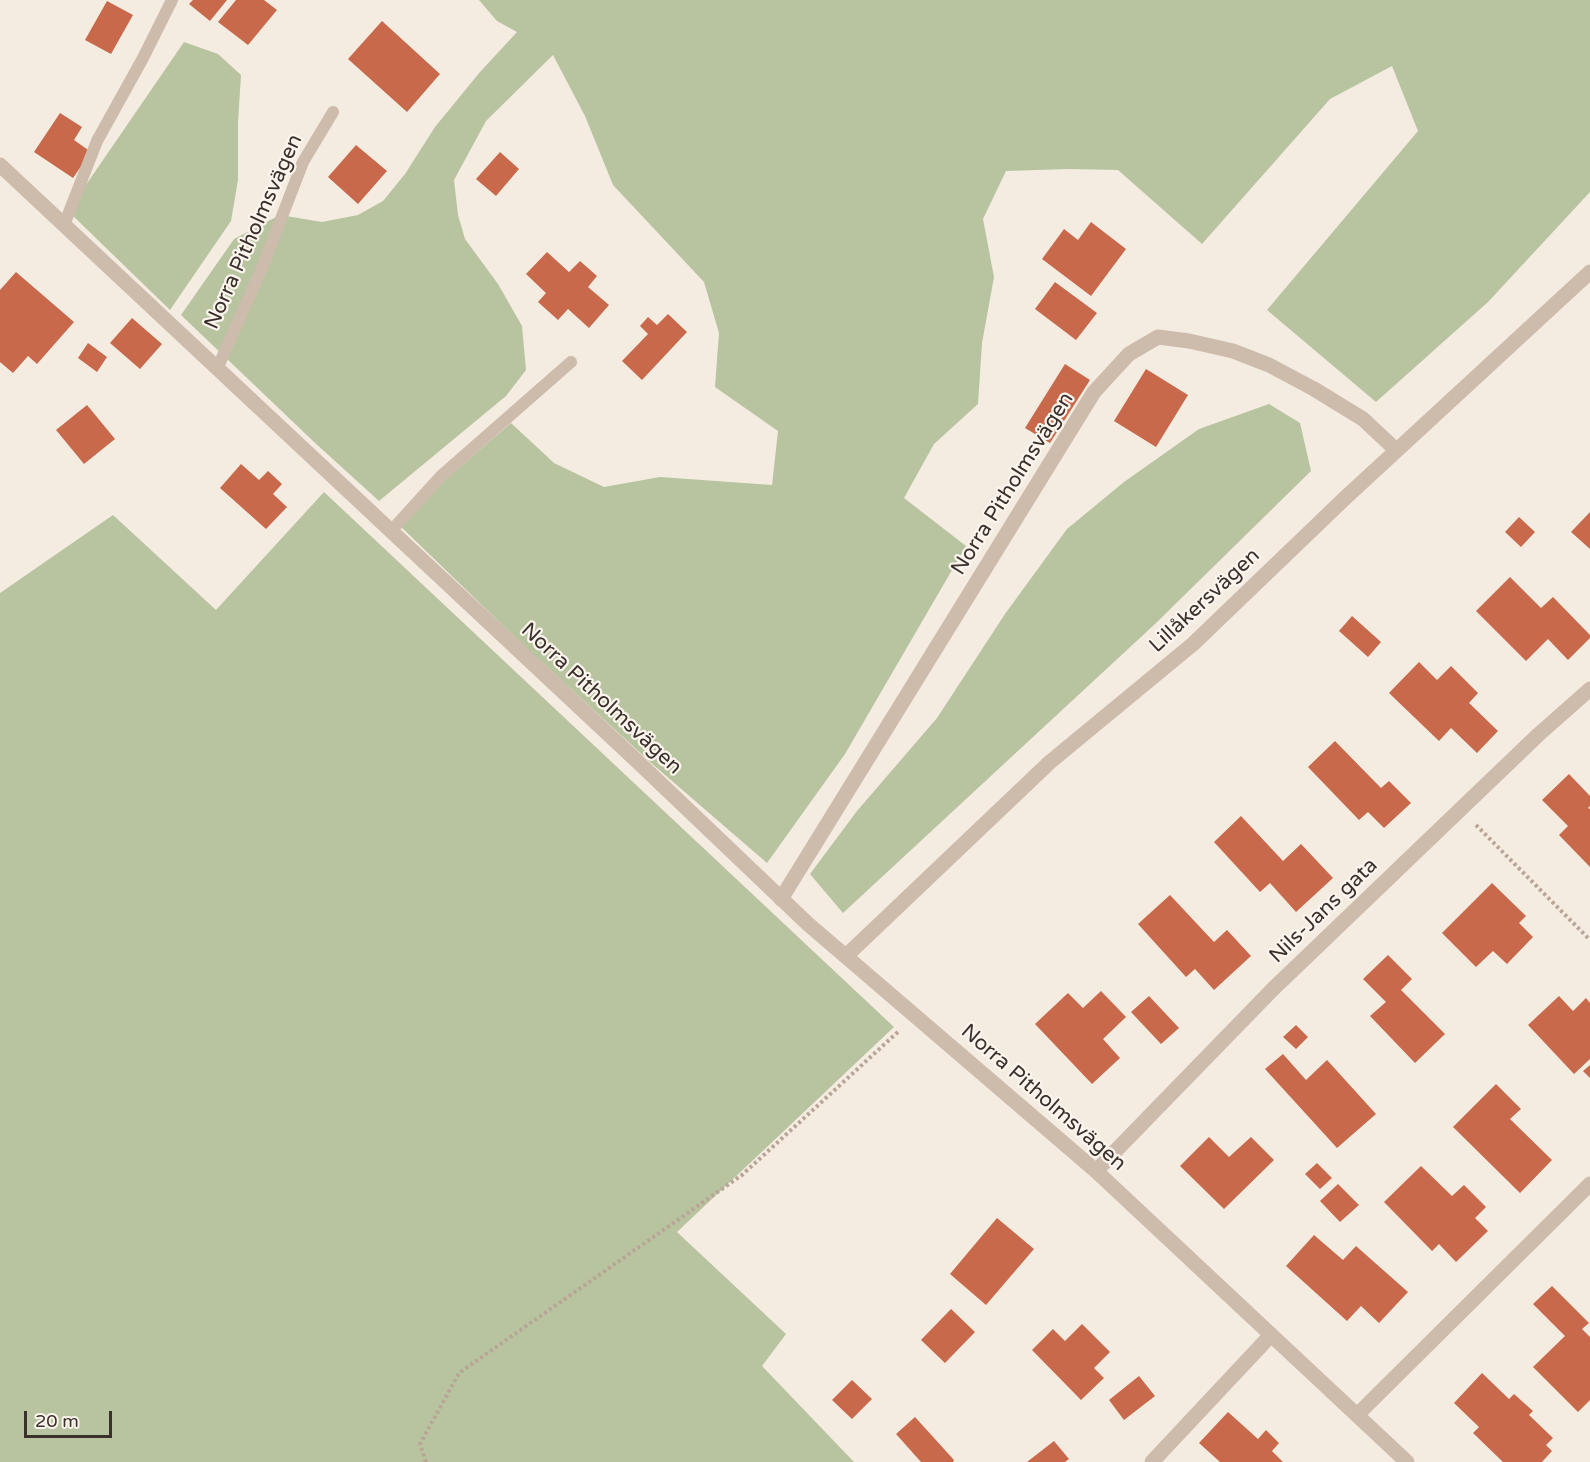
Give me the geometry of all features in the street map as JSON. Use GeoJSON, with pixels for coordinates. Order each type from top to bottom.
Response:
{"type":"FeatureCollection","features":[{"type":"Feature","properties":{"kind":"street","name":"Norra Pitholmsvägen"},"geometry":{"type":"LineString","coordinates":[[0,165],[638,762],[781,899],[1096,1171],[1407,1462]]}},
{"type":"Feature","properties":{"kind":"street","name":"Lillåkersvägen"},"geometry":{"type":"LineString","coordinates":[[846,956],[1050,762],[1193,644],[1396,450],[1590,272]]}},
{"type":"Feature","properties":{"kind":"street","name":"Norra Pitholmsvägen"},"geometry":{"type":"LineString","coordinates":[[781,899],[1094,392],[1129,354],[1158,337],[1233,351],[1269,365],[1314,389],[1363,419],[1396,450]]}},
{"type":"Feature","properties":{"kind":"street","name":"Nils-Jans gata"},"geometry":{"type":"LineString","coordinates":[[1096,1171],[1273,989],[1538,735],[1590,689]]}},
{"type":"Feature","properties":{"kind":"street"},"geometry":{"type":"LineString","coordinates":[[1357,1415],[1590,1184]]}},
{"type":"Feature","properties":{"kind":"street"},"geometry":{"type":"LineString","coordinates":[[1152,1462],[1272,1335]]}},
{"type":"Feature","properties":{"kind":"lane"},"geometry":{"type":"LineString","coordinates":[[64,225],[97,141],[172,0]]}},
{"type":"Feature","properties":{"kind":"lane","name":"Norra Pitholmsvägen"},"geometry":{"type":"LineString","coordinates":[[217,369],[262,268],[303,162],[333,112]]}},
{"type":"Feature","properties":{"kind":"lane"},"geometry":{"type":"LineString","coordinates":[[391,531],[441,476],[571,362]]}},
{"type":"Feature","properties":{"kind":"path"},"geometry":{"type":"LineString","coordinates":[[1462,808],[1474,823],[1590,940]]}},
{"type":"Feature","properties":{"kind":"path"},"geometry":{"type":"LineString","coordinates":[[426,1462],[420,1444],[459,1373],[742,1175],[915,1016]]}},
{"type":"Feature","properties":{"kind":"green space"},"geometry":{"type":"Polygon","coordinates":[[[479,0],[1590,0],[1590,192],[1488,302],[1376,402],[1267,310],[1418,131],[1392,66],[1330,99],[1202,244],[1118,170],[1006,171],[983,219],[994,277],[982,343],[978,404],[934,444],[904,498],[966,546],[845,754],[767,863],[650,762],[521,643],[396,522],[511,423],[554,463],[604,487],[660,477],[772,485],[778,431],[715,387],[719,333],[704,282],[613,185],[585,116],[553,55],[486,121],[454,180],[458,215],[465,239],[498,284],[522,326],[526,370],[506,396],[379,501],[181,315],[234,239],[280,215],[322,222],[358,215],[383,201],[405,174],[435,127],[480,72],[517,32],[497,21],[479,0]]]}},
{"type":"Feature","properties":{"kind":"green space"},"geometry":{"type":"Polygon","coordinates":[[[184,42],[218,54],[241,75],[238,180],[231,221],[170,310],[68,211],[184,42]]]}},
{"type":"Feature","properties":{"kind":"green space"},"geometry":{"type":"Polygon","coordinates":[[[1269,404],[1300,423],[1311,471],[1155,624],[843,913],[810,874],[857,811],[937,718],[1005,614],[1067,529],[1124,482],[1199,429],[1269,404]]]}},
{"type":"Feature","properties":{"kind":"green space"},"geometry":{"type":"Polygon","coordinates":[[[324,492],[894,1027],[677,1232],[786,1334],[762,1366],[854,1462],[0,1462],[0,593],[113,515],[216,610],[324,492]]]}},
{"type":"Feature","properties":{"kind":"building"},"geometry":{"type":"Polygon","coordinates":[[[193,0],[227,0],[210,21],[189,4],[193,0]]]}},
{"type":"Feature","properties":{"kind":"building"},"geometry":{"type":"Polygon","coordinates":[[[236,0],[264,0],[277,10],[248,45],[218,22],[236,0]]]}},
{"type":"Feature","properties":{"kind":"building"},"geometry":{"type":"Polygon","coordinates":[[[107,1],[133,15],[111,54],[85,40],[107,1]]]}},
{"type":"Feature","properties":{"kind":"building"},"geometry":{"type":"Polygon","coordinates":[[[382,21],[440,74],[407,112],[348,59],[382,21]]]}},
{"type":"Feature","properties":{"kind":"building"},"geometry":{"type":"Polygon","coordinates":[[[60,113],[82,127],[74,140],[91,152],[73,178],[34,152],[60,113]]]}},
{"type":"Feature","properties":{"kind":"building"},"geometry":{"type":"Polygon","coordinates":[[[356,145],[387,171],[358,204],[328,177],[356,145]]]}},
{"type":"Feature","properties":{"kind":"building"},"geometry":{"type":"Polygon","coordinates":[[[500,152],[519,169],[496,196],[476,179],[500,152]]]}},
{"type":"Feature","properties":{"kind":"building"},"geometry":{"type":"Polygon","coordinates":[[[1091,222],[1126,249],[1091,296],[1042,259],[1064,229],[1078,240],[1091,222]]]}},
{"type":"Feature","properties":{"kind":"building"},"geometry":{"type":"Polygon","coordinates":[[[547,252],[569,272],[580,261],[597,276],[588,287],[609,305],[589,328],[568,309],[558,320],[538,302],[546,293],[526,274],[547,252]]]}},
{"type":"Feature","properties":{"kind":"building"},"geometry":{"type":"Polygon","coordinates":[[[16,272],[74,322],[37,364],[28,356],[13,373],[0,362],[0,290],[16,272]]]}},
{"type":"Feature","properties":{"kind":"building"},"geometry":{"type":"Polygon","coordinates":[[[1055,282],[1097,313],[1076,340],[1035,309],[1055,282]]]}},
{"type":"Feature","properties":{"kind":"building"},"geometry":{"type":"Polygon","coordinates":[[[668,314],[687,332],[642,380],[622,361],[648,334],[640,326],[648,317],[657,325],[668,314]]]}},
{"type":"Feature","properties":{"kind":"building"},"geometry":{"type":"Polygon","coordinates":[[[132,318],[162,344],[140,369],[110,343],[132,318]]]}},
{"type":"Feature","properties":{"kind":"building"},"geometry":{"type":"Polygon","coordinates":[[[88,343],[107,357],[97,372],[78,358],[88,343]]]}},
{"type":"Feature","properties":{"kind":"building"},"geometry":{"type":"Polygon","coordinates":[[[1065,364],[1090,380],[1050,443],[1025,428],[1065,364]]]}},
{"type":"Feature","properties":{"kind":"building"},"geometry":{"type":"Polygon","coordinates":[[[1146,369],[1188,395],[1156,447],[1114,421],[1146,369]]]}},
{"type":"Feature","properties":{"kind":"building"},"geometry":{"type":"Polygon","coordinates":[[[87,405],[115,439],[84,464],[56,430],[87,405]]]}},
{"type":"Feature","properties":{"kind":"building"},"geometry":{"type":"Polygon","coordinates":[[[241,464],[259,480],[268,471],[282,484],[273,494],[287,507],[266,529],[220,488],[241,464]]]}},
{"type":"Feature","properties":{"kind":"building"},"geometry":{"type":"Polygon","coordinates":[[[1590,512],[1590,549],[1571,532],[1590,512]]]}},
{"type":"Feature","properties":{"kind":"building"},"geometry":{"type":"Polygon","coordinates":[[[1519,517],[1535,532],[1521,547],[1505,532],[1519,517]]]}},
{"type":"Feature","properties":{"kind":"building"},"geometry":{"type":"Polygon","coordinates":[[[1510,577],[1541,608],[1553,597],[1590,635],[1590,638],[1568,660],[1548,639],[1526,661],[1476,611],[1510,577]]]}},
{"type":"Feature","properties":{"kind":"building"},"geometry":{"type":"Polygon","coordinates":[[[1352,616],[1381,642],[1368,657],[1339,631],[1352,616]]]}},
{"type":"Feature","properties":{"kind":"building"},"geometry":{"type":"Polygon","coordinates":[[[1419,662],[1437,680],[1451,666],[1478,693],[1469,703],[1498,731],[1477,753],[1451,728],[1439,741],[1389,693],[1419,662]]]}},
{"type":"Feature","properties":{"kind":"building"},"geometry":{"type":"Polygon","coordinates":[[[1335,741],[1381,788],[1389,781],[1411,803],[1384,828],[1368,812],[1359,820],[1308,767],[1335,741]]]}},
{"type":"Feature","properties":{"kind":"building"},"geometry":{"type":"Polygon","coordinates":[[[1569,774],[1590,796],[1588,808],[1590,809],[1590,867],[1559,835],[1568,826],[1542,800],[1569,774]]]}},
{"type":"Feature","properties":{"kind":"building"},"geometry":{"type":"Polygon","coordinates":[[[1241,816],[1283,861],[1301,844],[1333,878],[1296,912],[1270,883],[1260,892],[1214,842],[1241,816]]]}},
{"type":"Feature","properties":{"kind":"building"},"geometry":{"type":"Polygon","coordinates":[[[1492,883],[1526,916],[1519,923],[1533,937],[1507,964],[1493,951],[1476,967],[1442,933],[1492,883]]]}},
{"type":"Feature","properties":{"kind":"building"},"geometry":{"type":"Polygon","coordinates":[[[1170,895],[1214,942],[1227,930],[1251,956],[1214,990],[1195,969],[1186,977],[1138,924],[1170,895]]]}},
{"type":"Feature","properties":{"kind":"building"},"geometry":{"type":"Polygon","coordinates":[[[1388,955],[1412,979],[1401,990],[1445,1034],[1415,1063],[1370,1016],[1386,1002],[1363,979],[1388,955]]]}},
{"type":"Feature","properties":{"kind":"building"},"geometry":{"type":"Polygon","coordinates":[[[1101,991],[1126,1017],[1103,1039],[1120,1058],[1092,1084],[1035,1024],[1068,993],[1083,1008],[1101,991]]]}},
{"type":"Feature","properties":{"kind":"building"},"geometry":{"type":"Polygon","coordinates":[[[1149,996],[1179,1028],[1161,1044],[1131,1012],[1149,996]]]}},
{"type":"Feature","properties":{"kind":"building"},"geometry":{"type":"Polygon","coordinates":[[[1559,996],[1573,1011],[1586,998],[1590,1003],[1590,1059],[1574,1074],[1528,1025],[1559,996]]]}},
{"type":"Feature","properties":{"kind":"building"},"geometry":{"type":"Polygon","coordinates":[[[1296,1025],[1308,1037],[1296,1049],[1283,1037],[1296,1025]]]}},
{"type":"Feature","properties":{"kind":"building"},"geometry":{"type":"Polygon","coordinates":[[[1283,1054],[1306,1080],[1327,1060],[1376,1114],[1337,1148],[1265,1069],[1283,1054]]]}},
{"type":"Feature","properties":{"kind":"building"},"geometry":{"type":"Polygon","coordinates":[[[1590,1065],[1590,1078],[1583,1071],[1590,1065]]]}},
{"type":"Feature","properties":{"kind":"building"},"geometry":{"type":"Polygon","coordinates":[[[1496,1084],[1521,1109],[1510,1119],[1552,1160],[1520,1193],[1453,1127],[1496,1084]]]}},
{"type":"Feature","properties":{"kind":"building"},"geometry":{"type":"Polygon","coordinates":[[[1209,1137],[1229,1157],[1251,1137],[1274,1160],[1224,1209],[1180,1166],[1209,1137]]]}},
{"type":"Feature","properties":{"kind":"building"},"geometry":{"type":"Polygon","coordinates":[[[1317,1163],[1332,1178],[1320,1189],[1305,1174],[1317,1163]]]}},
{"type":"Feature","properties":{"kind":"building"},"geometry":{"type":"Polygon","coordinates":[[[1421,1166],[1452,1196],[1464,1185],[1486,1207],[1475,1218],[1488,1231],[1456,1262],[1439,1244],[1432,1251],[1384,1202],[1421,1166]]]}},
{"type":"Feature","properties":{"kind":"building"},"geometry":{"type":"Polygon","coordinates":[[[1338,1184],[1359,1205],[1340,1222],[1320,1201],[1338,1184]]]}},
{"type":"Feature","properties":{"kind":"building"},"geometry":{"type":"Polygon","coordinates":[[[997,1218],[1034,1249],[986,1305],[950,1274],[997,1218]]]}},
{"type":"Feature","properties":{"kind":"building"},"geometry":{"type":"Polygon","coordinates":[[[1314,1235],[1343,1260],[1356,1246],[1408,1292],[1379,1323],[1361,1306],[1347,1321],[1286,1266],[1314,1235]]]}},
{"type":"Feature","properties":{"kind":"building"},"geometry":{"type":"Polygon","coordinates":[[[1552,1286],[1589,1323],[1582,1329],[1590,1337],[1590,1400],[1578,1412],[1533,1367],[1565,1336],[1533,1304],[1552,1286]]]}},
{"type":"Feature","properties":{"kind":"building"},"geometry":{"type":"Polygon","coordinates":[[[951,1309],[975,1332],[945,1363],[921,1340],[951,1309]]]}},
{"type":"Feature","properties":{"kind":"building"},"geometry":{"type":"Polygon","coordinates":[[[1082,1324],[1110,1352],[1094,1368],[1104,1378],[1081,1400],[1032,1350],[1053,1329],[1065,1341],[1082,1324]]]}},
{"type":"Feature","properties":{"kind":"building"},"geometry":{"type":"Polygon","coordinates":[[[1482,1373],[1509,1399],[1514,1394],[1533,1411],[1529,1415],[1553,1438],[1546,1445],[1552,1451],[1542,1462],[1503,1462],[1473,1433],[1479,1427],[1454,1403],[1482,1373]]]}},
{"type":"Feature","properties":{"kind":"building"},"geometry":{"type":"Polygon","coordinates":[[[1139,1376],[1155,1396],[1124,1420],[1109,1400],[1139,1376]]]}},
{"type":"Feature","properties":{"kind":"building"},"geometry":{"type":"Polygon","coordinates":[[[852,1380],[872,1399],[852,1419],[832,1400],[852,1380]]]}},
{"type":"Feature","properties":{"kind":"building"},"geometry":{"type":"Polygon","coordinates":[[[1228,1412],[1258,1439],[1266,1430],[1279,1443],[1272,1451],[1283,1462],[1220,1462],[1199,1443],[1228,1412]]]}},
{"type":"Feature","properties":{"kind":"building"},"geometry":{"type":"Polygon","coordinates":[[[915,1417],[954,1460],[953,1462],[921,1462],[896,1434],[915,1417]]]}},
{"type":"Feature","properties":{"kind":"building"},"geometry":{"type":"Polygon","coordinates":[[[1054,1441],[1069,1459],[1065,1462],[1027,1462],[1054,1441]]]}}]}
